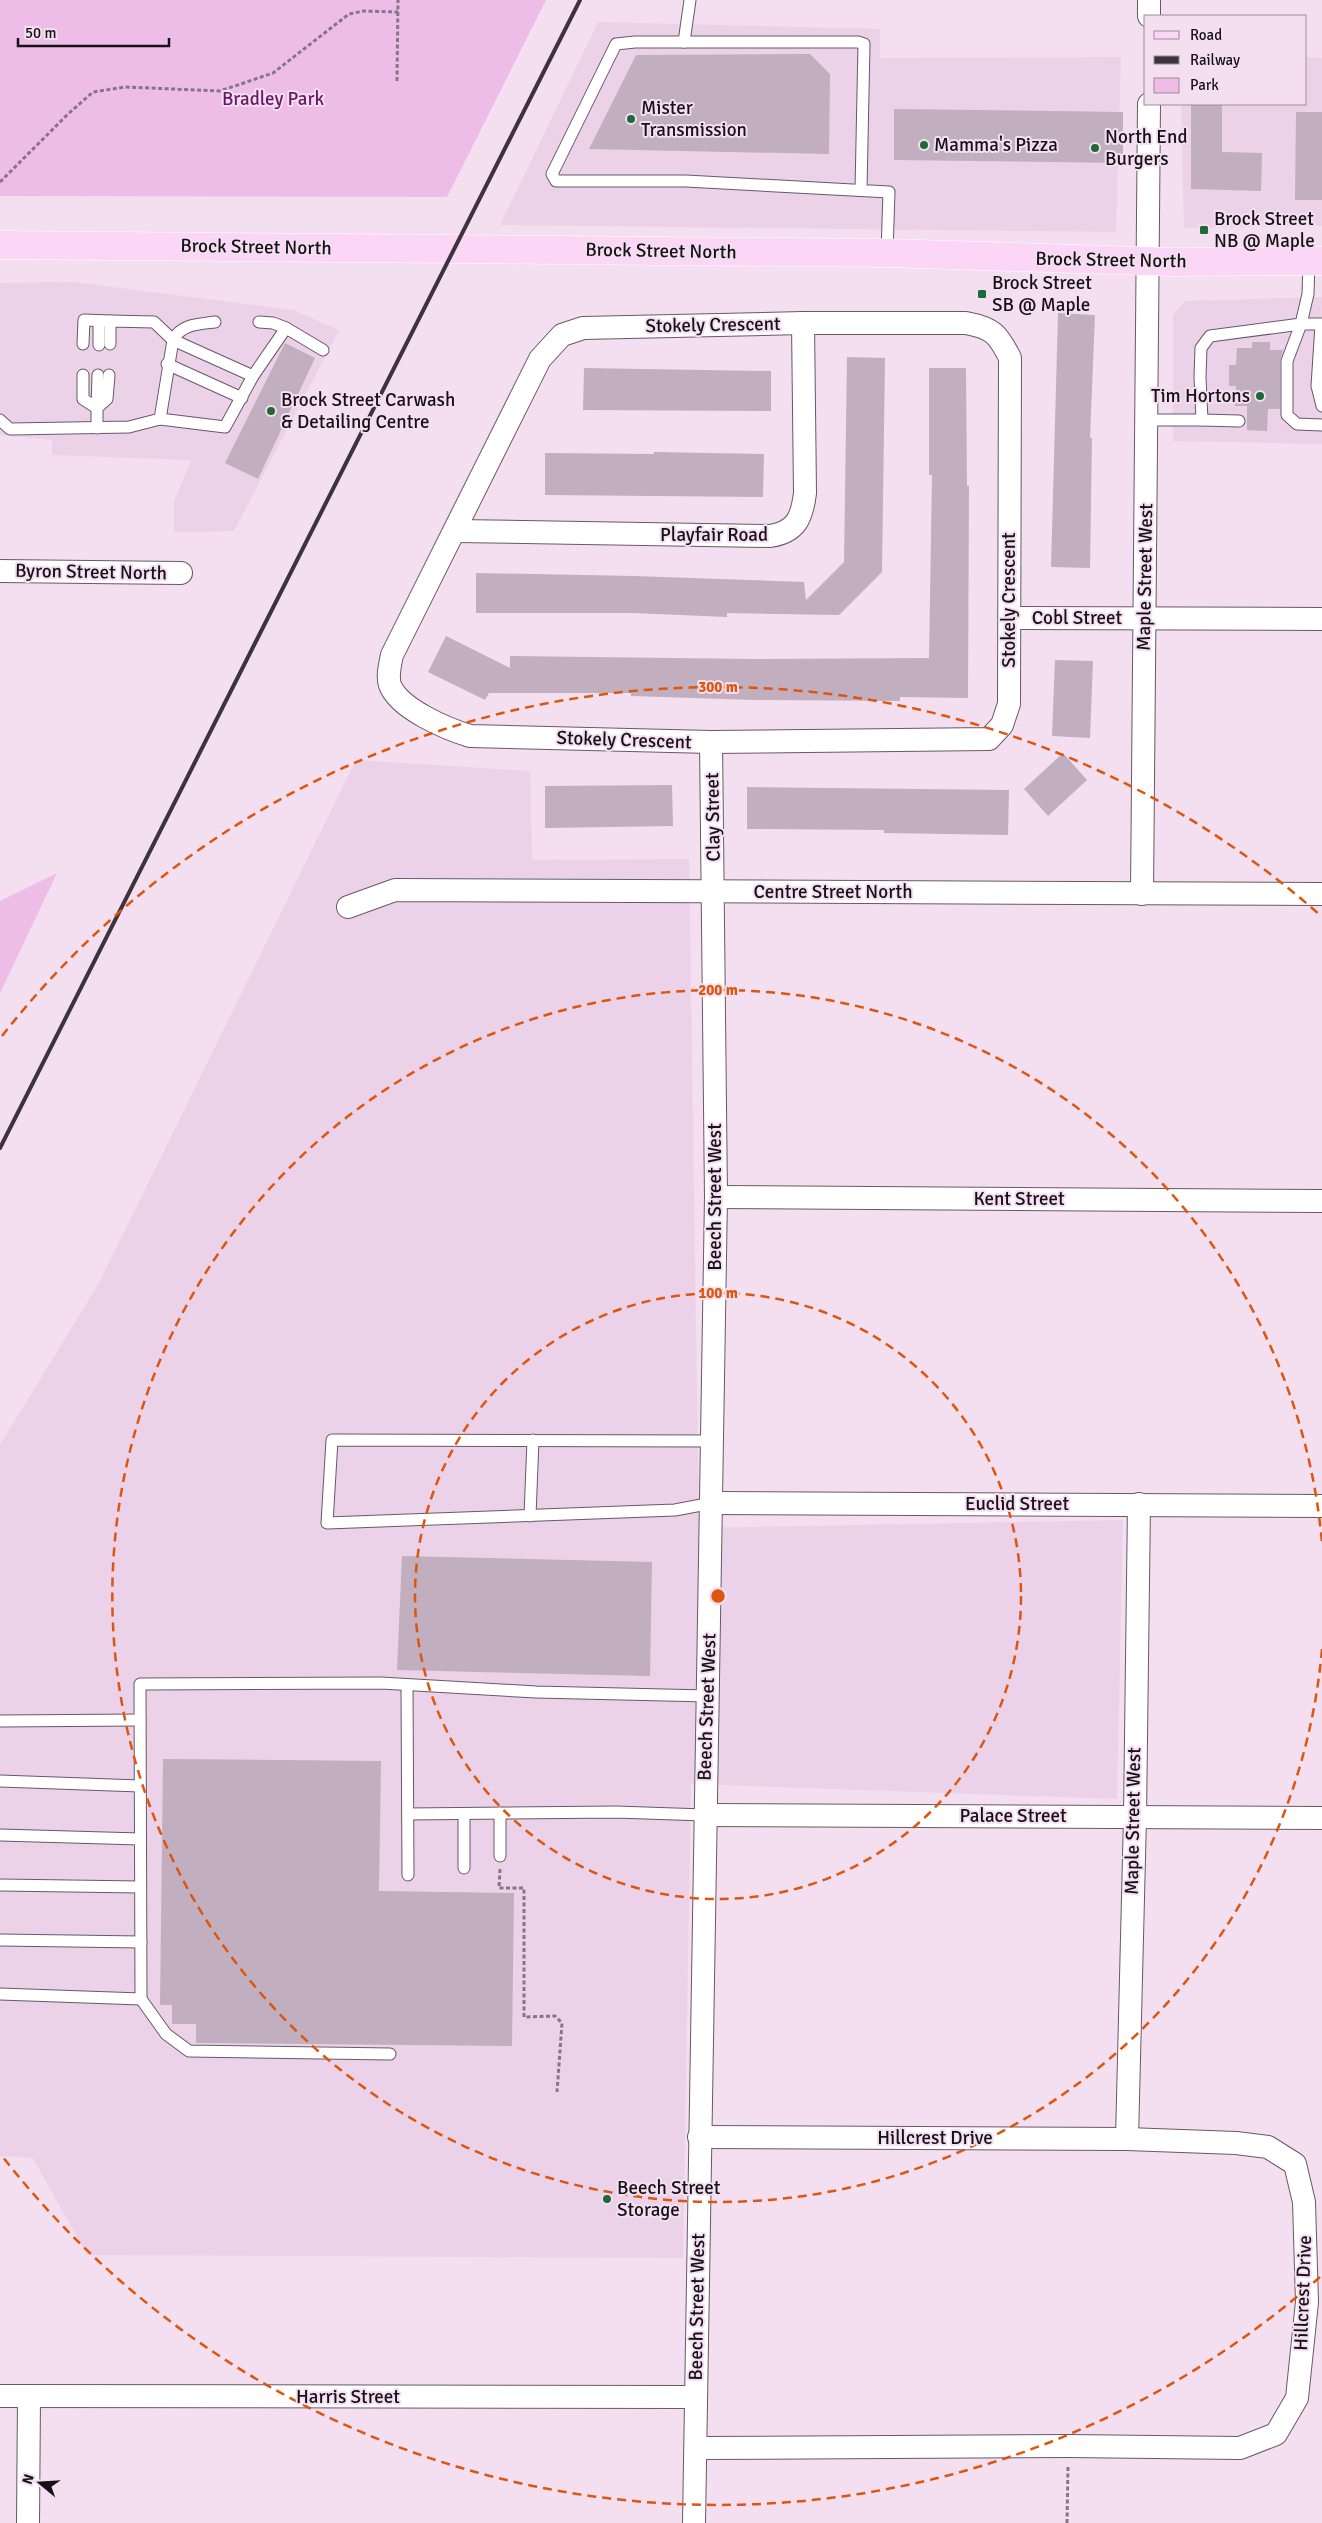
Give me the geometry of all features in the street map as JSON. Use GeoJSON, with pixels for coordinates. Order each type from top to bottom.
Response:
{"type":"FeatureCollection","features":[{"type":"Feature","properties":{"kind":"main road","name":"Brock Street North"},"geometry":{"type":"LineString","coordinates":[[0,245],[887,253],[1148,261],[1315,261]]}},
{"type":"Feature","properties":{"kind":"street"},"geometry":{"type":"LineString","coordinates":[[1149,0],[1149,15]]}},
{"type":"Feature","properties":{"kind":"street","name":"Maple Street West"},"geometry":{"type":"LineString","coordinates":[[1142,894],[1148,420],[1148,105]]}},
{"type":"Feature","properties":{"kind":"street","name":"Playfair Road"},"geometry":{"type":"LineString","coordinates":[[455,531],[770,536],[783,534],[798,521],[803,509],[805,493],[803,323]]}},
{"type":"Feature","properties":{"kind":"street","name":"Stokely Crescent"},"geometry":{"type":"LineString","coordinates":[[803,323],[966,323],[985,327],[999,337],[1010,358],[1010,618],[1008,704],[1002,725],[989,739],[711,742],[470,736],[445,729],[396,697],[390,684],[389,670],[392,655],[455,531],[540,359],[562,335],[583,328],[803,323]]}},
{"type":"Feature","properties":{"kind":"street","name":"Byron Street North"},"geometry":{"type":"LineString","coordinates":[[0,571],[181,573]]}},
{"type":"Feature","properties":{"kind":"street","name":"Cobl Street"},"geometry":{"type":"LineString","coordinates":[[1010,618],[1144,618]]}},
{"type":"Feature","properties":{"kind":"street"},"geometry":{"type":"LineString","coordinates":[[1144,618],[1322,619]]}},
{"type":"Feature","properties":{"kind":"street","name":"Clay Street"},"geometry":{"type":"LineString","coordinates":[[711,742],[714,891]]}},
{"type":"Feature","properties":{"kind":"street","name":"Centre Street North"},"geometry":{"type":"LineString","coordinates":[[348,907],[395,890],[1322,894]]}},
{"type":"Feature","properties":{"kind":"street","name":"Beech Street West"},"geometry":{"type":"LineString","coordinates":[[694,2523],[704,1815],[712,1502],[716,1197],[714,891]]}},
{"type":"Feature","properties":{"kind":"street","name":"Kent Street"},"geometry":{"type":"LineString","coordinates":[[716,1197],[1322,1201]]}},
{"type":"Feature","properties":{"kind":"street","name":"Euclid Street"},"geometry":{"type":"LineString","coordinates":[[712,1502],[1322,1506]]}},
{"type":"Feature","properties":{"kind":"street","name":"Maple Street West"},"geometry":{"type":"LineString","coordinates":[[1127,2139],[1135,1817],[1139,1504]]}},
{"type":"Feature","properties":{"kind":"street","name":"Palace Street"},"geometry":{"type":"LineString","coordinates":[[704,1815],[1322,1818]]}},
{"type":"Feature","properties":{"kind":"street","name":"Hillcrest Drive"},"geometry":{"type":"LineString","coordinates":[[696,2448],[1068,2446],[1240,2448],[1276,2434],[1297,2398],[1307,2302],[1304,2202],[1294,2164],[1268,2146],[1127,2139],[700,2137]]}},
{"type":"Feature","properties":{"kind":"street","name":"Harris Street"},"geometry":{"type":"LineString","coordinates":[[0,2396],[29,2398],[695,2397]]}},
{"type":"Feature","properties":{"kind":"street"},"geometry":{"type":"LineString","coordinates":[[28,2523],[29,2398]]}},
{"type":"Feature","properties":{"kind":"lane"},"geometry":{"type":"LineString","coordinates":[[684,42],[690,0]]}},
{"type":"Feature","properties":{"kind":"lane"},"geometry":{"type":"LineString","coordinates":[[861,190],[864,44],[684,42],[616,44],[552,174],[556,181],[686,181],[889,192],[887,253]]}},
{"type":"Feature","properties":{"kind":"lane"},"geometry":{"type":"LineString","coordinates":[[1315,261],[1301,324],[1287,361],[1286,415],[1296,424],[1322,425]]}},
{"type":"Feature","properties":{"kind":"lane"},"geometry":{"type":"LineString","coordinates":[[83,344],[84,320],[154,322],[173,340],[253,376]]}},
{"type":"Feature","properties":{"kind":"lane"},"geometry":{"type":"LineString","coordinates":[[104,321],[104,344]]}},
{"type":"Feature","properties":{"kind":"lane"},"geometry":{"type":"LineString","coordinates":[[160,419],[167,364],[177,332],[191,325],[215,322]]}},
{"type":"Feature","properties":{"kind":"lane"},"geometry":{"type":"LineString","coordinates":[[259,322],[273,323],[286,328],[323,350]]}},
{"type":"Feature","properties":{"kind":"lane"},"geometry":{"type":"LineString","coordinates":[[1202,420],[1201,348],[1210,336],[1301,324],[1321,325],[1317,386],[1322,406]]}},
{"type":"Feature","properties":{"kind":"lane"},"geometry":{"type":"LineString","coordinates":[[0,420],[10,428],[129,427],[160,419],[225,427],[253,376],[286,328]]}},
{"type":"Feature","properties":{"kind":"lane"},"geometry":{"type":"LineString","coordinates":[[167,364],[242,398]]}},
{"type":"Feature","properties":{"kind":"lane"},"geometry":{"type":"LineString","coordinates":[[83,375],[82,399],[97,408]]}},
{"type":"Feature","properties":{"kind":"lane"},"geometry":{"type":"LineString","coordinates":[[97,428],[97,408],[104,375]]}},
{"type":"Feature","properties":{"kind":"lane"},"geometry":{"type":"LineString","coordinates":[[1148,420],[1239,420]]}},
{"type":"Feature","properties":{"kind":"lane"},"geometry":{"type":"LineString","coordinates":[[712,1502],[675,1510],[328,1523],[332,1440],[713,1441]]}},
{"type":"Feature","properties":{"kind":"lane"},"geometry":{"type":"LineString","coordinates":[[530,1516],[533,1440]]}},
{"type":"Feature","properties":{"kind":"lane"},"geometry":{"type":"LineString","coordinates":[[390,2054],[189,2051],[166,2034],[141,1999],[140,1684],[407,1685],[536,1692],[708,1696]]}},
{"type":"Feature","properties":{"kind":"lane"},"geometry":{"type":"LineString","coordinates":[[407,1685],[408,1875]]}},
{"type":"Feature","properties":{"kind":"lane"},"geometry":{"type":"LineString","coordinates":[[0,1721],[140,1720]]}},
{"type":"Feature","properties":{"kind":"lane"},"geometry":{"type":"LineString","coordinates":[[0,1781],[140,1786]]}},
{"type":"Feature","properties":{"kind":"lane"},"geometry":{"type":"LineString","coordinates":[[408,1814],[616,1812],[704,1815]]}},
{"type":"Feature","properties":{"kind":"lane"},"geometry":{"type":"LineString","coordinates":[[500,1813],[500,1856]]}},
{"type":"Feature","properties":{"kind":"lane"},"geometry":{"type":"LineString","coordinates":[[464,1814],[464,1868]]}},
{"type":"Feature","properties":{"kind":"lane"},"geometry":{"type":"LineString","coordinates":[[0,1835],[140,1839]]}},
{"type":"Feature","properties":{"kind":"lane"},"geometry":{"type":"LineString","coordinates":[[0,1885],[140,1887]]}},
{"type":"Feature","properties":{"kind":"lane"},"geometry":{"type":"LineString","coordinates":[[0,1940],[141,1942]]}},
{"type":"Feature","properties":{"kind":"lane"},"geometry":{"type":"LineString","coordinates":[[0,1994],[141,1999]]}},
{"type":"Feature","properties":{"kind":"path"},"geometry":{"type":"LineString","coordinates":[[397,81],[398,0]]}},
{"type":"Feature","properties":{"kind":"path"},"geometry":{"type":"LineString","coordinates":[[0,182],[68,114],[94,92],[125,88],[220,91],[273,73],[349,14],[364,11],[398,12]]}},
{"type":"Feature","properties":{"kind":"path"},"geometry":{"type":"LineString","coordinates":[[500,1856],[499,1888],[524,1888],[524,2017],[555,2016],[562,2023],[557,2092]]}},
{"type":"Feature","properties":{"kind":"path"},"geometry":{"type":"LineString","coordinates":[[1067,2523],[1068,2446]]}},
{"type":"Feature","properties":{"kind":"shaded area"},"geometry":{"type":"Polygon","coordinates":[[[598,22],[880,29],[880,58],[1121,57],[1116,232],[500,225],[598,22]]]}},
{"type":"Feature","properties":{"kind":"shaded area"},"geometry":{"type":"Polygon","coordinates":[[[1307,57],[1322,58],[1322,226],[1184,228],[1181,105],[1307,105],[1307,57]]]}},
{"type":"Feature","properties":{"kind":"shaded area"},"geometry":{"type":"Polygon","coordinates":[[[73,282],[293,310],[339,330],[234,531],[174,532],[174,502],[191,460],[52,455],[52,440],[0,435],[0,283],[73,282]]]}},
{"type":"Feature","properties":{"kind":"shaded area"},"geometry":{"type":"Polygon","coordinates":[[[1322,297],[1322,444],[1173,441],[1173,315],[1185,301],[1322,297]]]}},
{"type":"Feature","properties":{"kind":"shaded area"},"geometry":{"type":"Polygon","coordinates":[[[356,760],[530,771],[532,860],[689,859],[699,1528],[1123,1520],[1117,1799],[691,1784],[683,2258],[87,2255],[33,2158],[0,2156],[0,1445],[99,1283],[356,760]]]}},
{"type":"Feature","properties":{"kind":"green space","name":"Bradley Park"},"geometry":{"type":"Polygon","coordinates":[[[0,0],[546,0],[447,197],[0,196],[0,0]]]}},
{"type":"Feature","properties":{"kind":"green space"},"geometry":{"type":"Polygon","coordinates":[[[57,873],[0,993],[0,901],[57,873]]]}},
{"type":"Feature","properties":{"kind":"building"},"geometry":{"type":"Polygon","coordinates":[[[810,54],[830,74],[829,154],[589,149],[636,55],[810,54]]]}},
{"type":"Feature","properties":{"kind":"building"},"geometry":{"type":"Polygon","coordinates":[[[1191,105],[1222,105],[1222,152],[1262,153],[1261,191],[1191,189],[1191,105]]]}},
{"type":"Feature","properties":{"kind":"building"},"geometry":{"type":"Polygon","coordinates":[[[894,109],[1123,112],[1123,163],[894,160],[894,109]]]}},
{"type":"Feature","properties":{"kind":"building"},"geometry":{"type":"Polygon","coordinates":[[[1296,112],[1322,112],[1322,200],[1295,200],[1296,112]]]}},
{"type":"Feature","properties":{"kind":"building"},"geometry":{"type":"Polygon","coordinates":[[[1058,313],[1095,315],[1090,438],[1092,438],[1090,568],[1051,567],[1058,313]]]}},
{"type":"Feature","properties":{"kind":"building","name":"Tim Hortons"},"geometry":{"type":"Polygon","coordinates":[[[1252,342],[1270,342],[1270,350],[1283,350],[1280,361],[1280,409],[1268,409],[1267,431],[1247,430],[1247,406],[1235,406],[1236,386],[1229,386],[1229,365],[1236,365],[1237,348],[1252,348],[1252,342]]]}},
{"type":"Feature","properties":{"kind":"building","name":"Brock Street Carwash & Detailing Centre"},"geometry":{"type":"Polygon","coordinates":[[[285,343],[315,358],[258,479],[225,463],[285,343]]]}},
{"type":"Feature","properties":{"kind":"building"},"geometry":{"type":"Polygon","coordinates":[[[847,357],[885,358],[882,572],[839,615],[727,613],[727,617],[632,613],[476,613],[476,573],[804,582],[806,600],[844,562],[847,357]]]}},
{"type":"Feature","properties":{"kind":"building"},"geometry":{"type":"Polygon","coordinates":[[[584,368],[771,371],[771,411],[583,410],[584,368]]]}},
{"type":"Feature","properties":{"kind":"building"},"geometry":{"type":"Polygon","coordinates":[[[929,368],[966,368],[967,486],[969,486],[968,698],[900,697],[900,701],[755,700],[631,696],[631,693],[489,693],[485,700],[428,672],[446,636],[510,668],[510,656],[755,659],[929,658],[932,475],[929,475],[929,368]]]}},
{"type":"Feature","properties":{"kind":"building"},"geometry":{"type":"Polygon","coordinates":[[[654,452],[764,454],[763,497],[545,495],[545,453],[654,454],[654,452]]]}},
{"type":"Feature","properties":{"kind":"building"},"geometry":{"type":"Polygon","coordinates":[[[1055,660],[1093,661],[1090,738],[1052,736],[1055,660]]]}},
{"type":"Feature","properties":{"kind":"building"},"geometry":{"type":"Polygon","coordinates":[[[1063,753],[1087,780],[1048,816],[1024,789],[1063,753]]]}},
{"type":"Feature","properties":{"kind":"building"},"geometry":{"type":"Polygon","coordinates":[[[672,785],[673,826],[545,828],[545,786],[672,785]]]}},
{"type":"Feature","properties":{"kind":"building"},"geometry":{"type":"Polygon","coordinates":[[[747,787],[1009,790],[1008,835],[884,833],[884,830],[747,829],[747,787]]]}},
{"type":"Feature","properties":{"kind":"building"},"geometry":{"type":"Polygon","coordinates":[[[402,1556],[652,1562],[650,1676],[397,1670],[402,1556]]]}},
{"type":"Feature","properties":{"kind":"building"},"geometry":{"type":"Polygon","coordinates":[[[163,1759],[381,1761],[379,1891],[514,1893],[512,2046],[196,2043],[196,2024],[172,2024],[172,2005],[160,2005],[163,1759]]]}},
{"type":"Feature","properties":{"kind":"railway"},"geometry":{"type":"LineString","coordinates":[[0,1148],[580,0]]}},
{"type":"Feature","properties":{"kind":"place","name":"Mister Transmission"},"geometry":{"type":"Point","coordinates":[631,119]}},
{"type":"Feature","properties":{"kind":"place","name":"Mamma's Pizza"},"geometry":{"type":"Point","coordinates":[924,145]}},
{"type":"Feature","properties":{"kind":"place","name":"North End Burgers"},"geometry":{"type":"Point","coordinates":[1095,148]}},
{"type":"Feature","properties":{"kind":"place","name":"Brock Street NB @ Maple"},"geometry":{"type":"Point","coordinates":[1204,230]}},
{"type":"Feature","properties":{"kind":"place","name":"Brock Street SB @ Maple"},"geometry":{"type":"Point","coordinates":[982,294]}},
{"type":"Feature","properties":{"kind":"place","name":"Tim Hortons"},"geometry":{"type":"Point","coordinates":[1260,396]}},
{"type":"Feature","properties":{"kind":"place","name":"Brock Street Carwash & Detailing Centre"},"geometry":{"type":"Point","coordinates":[271,411]}},
{"type":"Feature","properties":{"kind":"place","name":"Beech Street Storage"},"geometry":{"type":"Point","coordinates":[607,2199]}}]}
